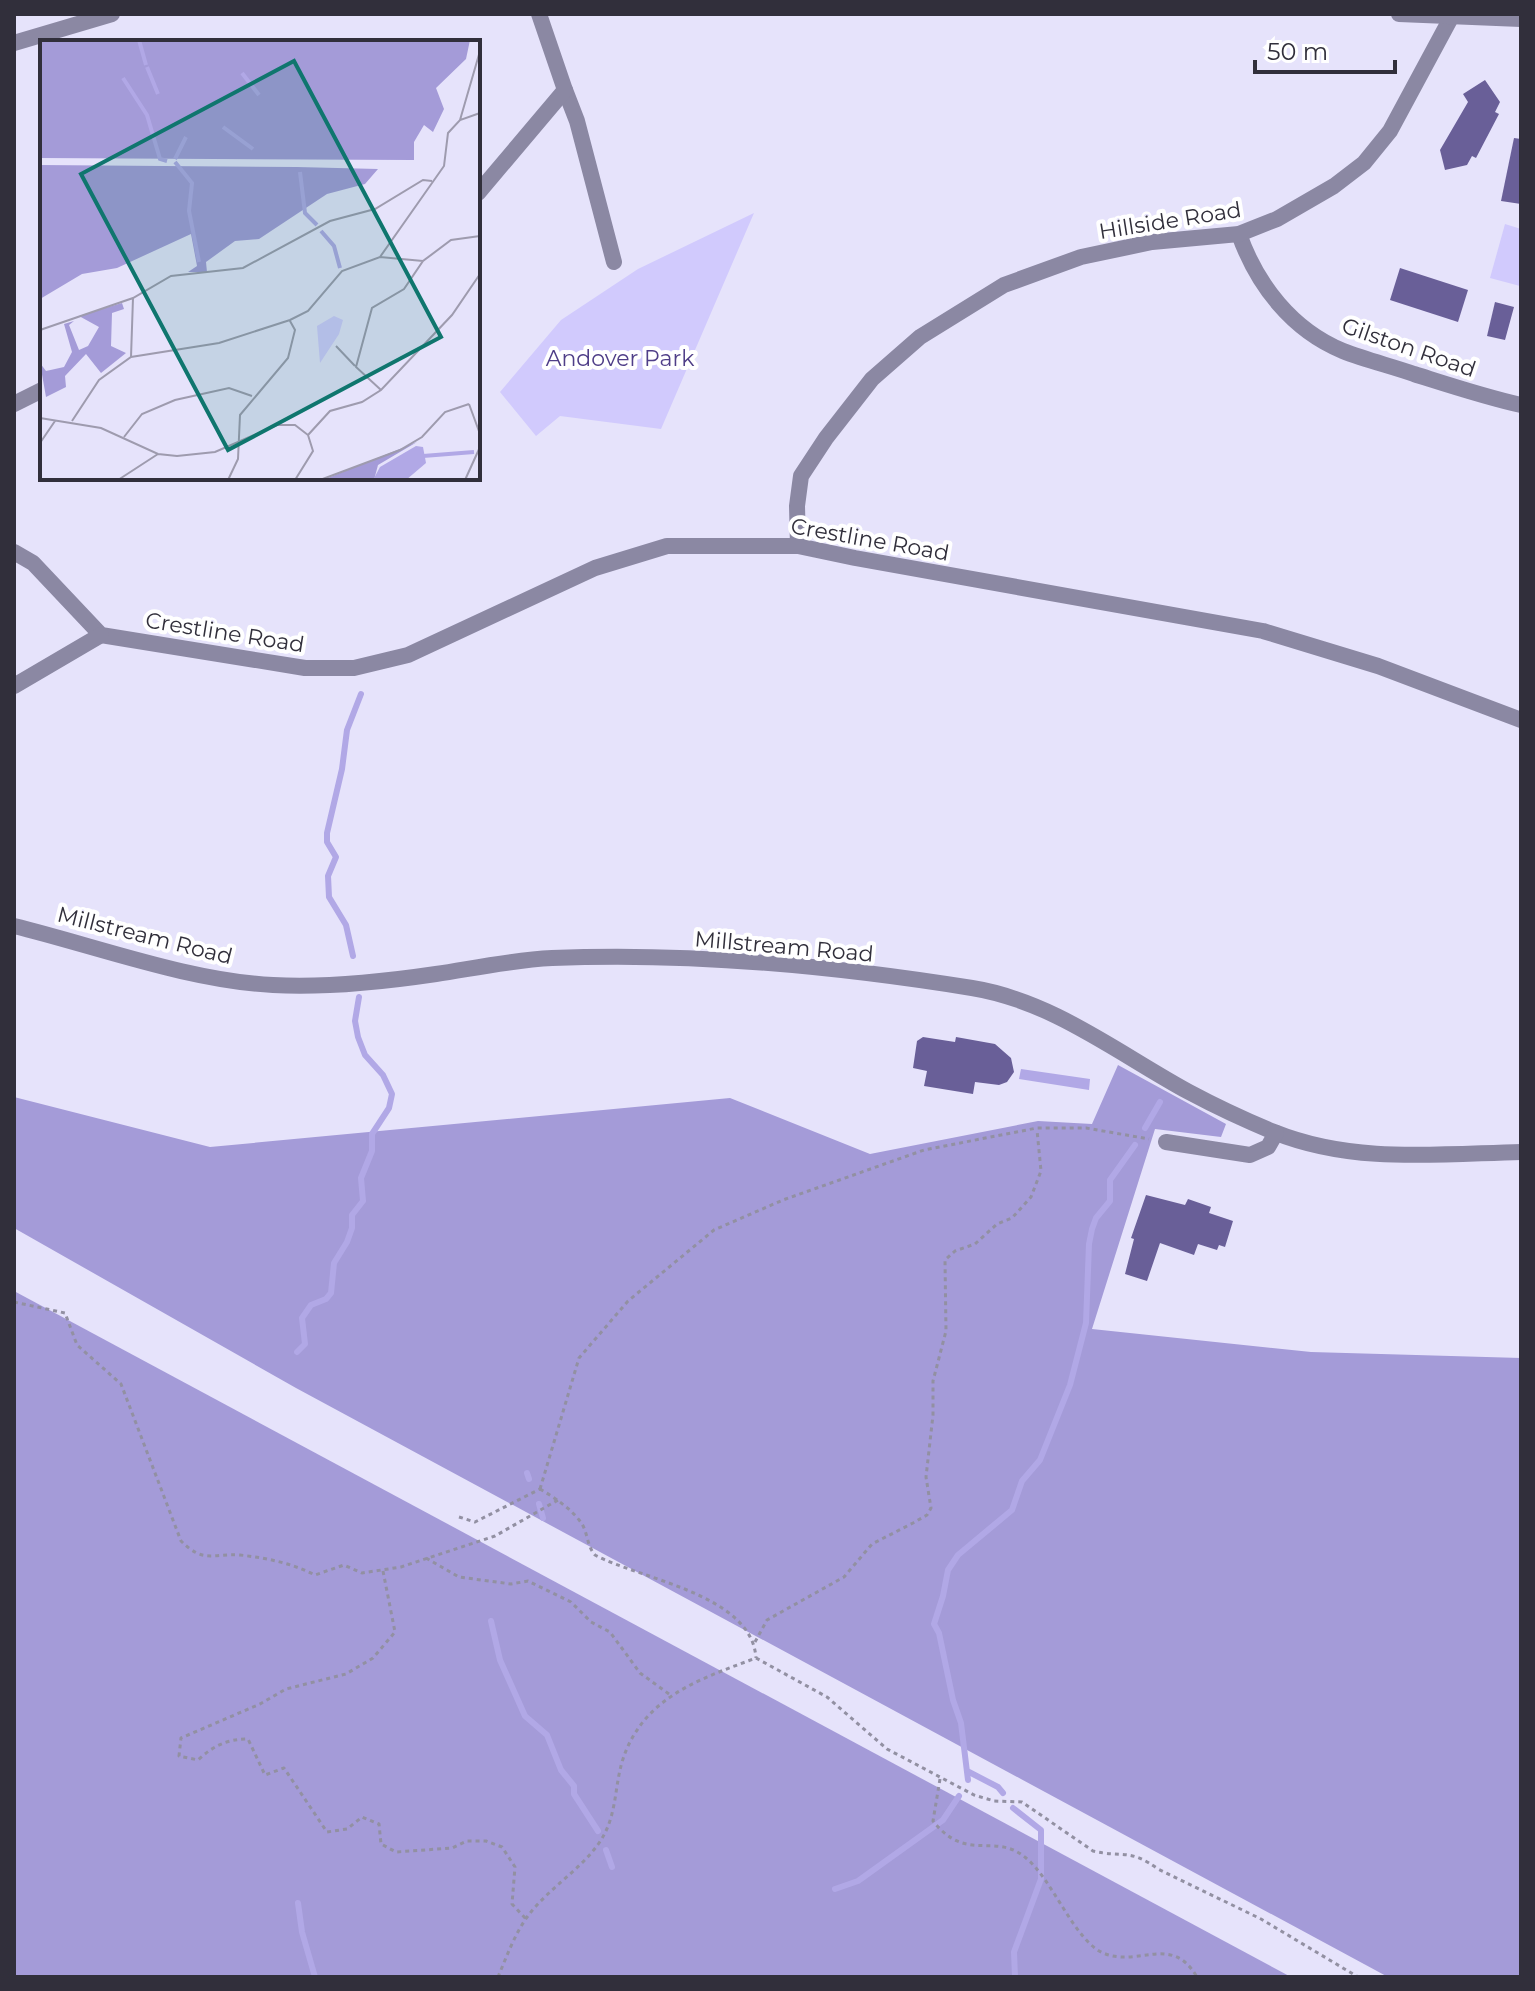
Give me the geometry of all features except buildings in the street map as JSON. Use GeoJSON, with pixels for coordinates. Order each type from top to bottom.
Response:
{"type":"FeatureCollection","features":[{"type":"Feature","properties":{"kind":"street"},"geometry":{"type":"LineString","coordinates":[[14,43],[112,14]]}},
{"type":"Feature","properties":{"kind":"street"},"geometry":{"type":"LineString","coordinates":[[539,14],[577,121],[614,262]]}},
{"type":"Feature","properties":{"kind":"street"},"geometry":{"type":"LineString","coordinates":[[1399,14],[1521,19]]}},
{"type":"Feature","properties":{"kind":"street","name":"Hillside Road"},"geometry":{"type":"LineString","coordinates":[[798,546],[797,506],[801,476],[872,379],[920,337],[1004,285],[1081,257],[1152,242],[1239,234],[1288,213],[1334,186],[1364,163],[1390,131],[1453,15]]}},
{"type":"Feature","properties":{"kind":"street"},"geometry":{"type":"LineString","coordinates":[[480,191],[565,90]]}},
{"type":"Feature","properties":{"kind":"street","name":"Gilston Road"},"geometry":{"type":"LineString","coordinates":[[1239,234],[1247,257],[1271,296],[1310,332],[1341,350],[1493,399],[1521,405]]}},
{"type":"Feature","properties":{"kind":"street"},"geometry":{"type":"LineString","coordinates":[[14,404],[40,391]]}},
{"type":"Feature","properties":{"kind":"street","name":"Crestline Road"},"geometry":{"type":"LineString","coordinates":[[101,635],[305,668],[354,668],[380,664],[422,650],[595,568],[667,546],[798,546],[1263,631],[1378,666],[1521,720]]}},
{"type":"Feature","properties":{"kind":"street"},"geometry":{"type":"LineString","coordinates":[[14,552],[33,563],[101,635],[14,686]]}},
{"type":"Feature","properties":{"kind":"street","name":"Millstream Road"},"geometry":{"type":"LineString","coordinates":[[14,926],[227,980],[272,985],[359,983],[496,963],[630,956],[801,967],[978,989],[1052,1014],[1189,1092],[1276,1133],[1330,1150],[1414,1155],[1521,1152]]}},
{"type":"Feature","properties":{"kind":"street"},"geometry":{"type":"LineString","coordinates":[[1166,1142],[1250,1155],[1268,1147],[1276,1133]]}},
{"type":"Feature","properties":{"kind":"path"},"geometry":{"type":"LineString","coordinates":[[756,1658],[755,1642],[767,1620],[844,1577],[872,1544],[927,1515],[931,1508],[926,1477],[933,1415],[933,1381],[946,1331],[945,1260],[955,1251],[975,1244],[997,1224],[1012,1218],[1031,1197],[1041,1171],[1037,1128]]}},
{"type":"Feature","properties":{"kind":"path"},"geometry":{"type":"LineString","coordinates":[[459,1517],[475,1522],[540,1489],[579,1358],[628,1301],[714,1230],[783,1200],[924,1150],[1037,1128],[1086,1128],[1166,1142]]}},
{"type":"Feature","properties":{"kind":"path"},"geometry":{"type":"LineString","coordinates":[[14,1302],[65,1313],[77,1345],[121,1384],[181,1541],[192,1552],[206,1558],[235,1555],[291,1563],[315,1575],[344,1565],[362,1573],[383,1571],[495,1536],[558,1500]]}},
{"type":"Feature","properties":{"kind":"path"},"geometry":{"type":"LineString","coordinates":[[540,1489],[558,1500],[583,1527],[595,1555],[689,1590],[741,1624],[755,1642]]}},
{"type":"Feature","properties":{"kind":"path"},"geometry":{"type":"LineString","coordinates":[[426,1558],[459,1577],[511,1584],[528,1581],[571,1602],[591,1622],[610,1632],[640,1673],[671,1695]]}},
{"type":"Feature","properties":{"kind":"path"},"geometry":{"type":"LineString","coordinates":[[383,1571],[395,1632],[373,1658],[346,1674],[286,1689],[260,1704],[181,1738],[179,1756],[198,1760],[210,1748],[230,1739],[248,1739],[265,1775],[284,1768],[327,1832],[347,1829],[362,1817],[379,1824],[381,1844],[396,1852],[452,1848],[467,1841],[486,1841],[502,1847],[515,1867],[512,1904],[526,1919]]}},
{"type":"Feature","properties":{"kind":"path"},"geometry":{"type":"LineString","coordinates":[[498,1977],[526,1919],[600,1842],[614,1810],[622,1762],[649,1717],[671,1695],[756,1658]]}},
{"type":"Feature","properties":{"kind":"path"},"geometry":{"type":"LineString","coordinates":[[756,1658],[827,1697],[887,1749],[941,1779],[986,1799],[1022,1802],[1093,1851],[1132,1854],[1144,1859],[1158,1869],[1261,1919],[1358,1977]]}},
{"type":"Feature","properties":{"kind":"path"},"geometry":{"type":"LineString","coordinates":[[941,1779],[933,1821],[941,1831],[964,1845],[1012,1849],[1047,1881],[1070,1917],[1099,1951],[1132,1958],[1168,1953],[1182,1959],[1197,1977]]}},
{"type":"Feature","properties":{"kind":"green space","name":"Andover Park"},"geometry":{"type":"Polygon","coordinates":[[[754,213],[661,429],[560,416],[536,436],[500,392],[561,320],[638,269],[754,213]]]}},
{"type":"Feature","properties":{"kind":"green space"},"geometry":{"type":"Polygon","coordinates":[[[1505,224],[1521,229],[1520,286],[1490,278],[1505,224]]]}},
{"type":"Feature","properties":{"kind":"shaded area"},"geometry":{"type":"Polygon","coordinates":[[[1118,1065],[1226,1124],[1221,1137],[1155,1129],[1092,1329],[1311,1352],[1521,1358],[1521,1977],[1388,1977],[296,1388],[14,1228],[14,1097],[210,1147],[730,1098],[870,1154],[1038,1121],[1092,1124],[1118,1065]]]}},
{"type":"Feature","properties":{"kind":"shaded area"},"geometry":{"type":"Polygon","coordinates":[[[1021,1069],[1090,1079],[1089,1090],[1019,1079],[1021,1069]]]}},
{"type":"Feature","properties":{"kind":"shaded area"},"geometry":{"type":"Polygon","coordinates":[[[14,1291],[1291,1977],[14,1977],[14,1291]]]}},
{"type":"Feature","properties":{"kind":"waterway"},"geometry":{"type":"LineString","coordinates":[[353,956],[346,925],[329,897],[328,876],[336,857],[327,842],[327,833],[342,769],[347,730],[361,694]]}},
{"type":"Feature","properties":{"kind":"waterway"},"geometry":{"type":"LineString","coordinates":[[297,1352],[305,1344],[302,1318],[311,1305],[326,1299],[331,1293],[334,1263],[347,1242],[352,1215],[363,1201],[361,1178],[372,1151],[372,1134],[389,1108],[392,1094],[383,1075],[365,1055],[358,1037],[355,1021],[359,997]]}},
{"type":"Feature","properties":{"kind":"waterway"},"geometry":{"type":"LineString","coordinates":[[1145,1128],[1160,1102]]}},
{"type":"Feature","properties":{"kind":"waterway"},"geometry":{"type":"LineString","coordinates":[[968,1780],[961,1723],[939,1633],[934,1624],[948,1570],[958,1555],[1012,1510],[1022,1481],[1040,1460],[1070,1385],[1086,1323],[1092,1229],[1096,1218],[1110,1201],[1110,1180],[1135,1145]]}},
{"type":"Feature","properties":{"kind":"waterway"},"geometry":{"type":"LineString","coordinates":[[527,1473],[529,1479]]}},
{"type":"Feature","properties":{"kind":"waterway"},"geometry":{"type":"LineString","coordinates":[[539,1504],[543,1518]]}},
{"type":"Feature","properties":{"kind":"waterway"},"geometry":{"type":"LineString","coordinates":[[491,1621],[500,1660],[525,1716],[547,1735],[561,1770],[574,1786],[574,1794],[598,1831]]}},
{"type":"Feature","properties":{"kind":"waterway"},"geometry":{"type":"LineString","coordinates":[[969,1772],[998,1787],[1003,1793]]}},
{"type":"Feature","properties":{"kind":"waterway"},"geometry":{"type":"LineString","coordinates":[[835,1889],[858,1881],[943,1820],[959,1796]]}},
{"type":"Feature","properties":{"kind":"waterway"},"geometry":{"type":"LineString","coordinates":[[1013,1808],[1041,1830],[1041,1879],[1014,1952],[1015,1977]]}},
{"type":"Feature","properties":{"kind":"waterway"},"geometry":{"type":"LineString","coordinates":[[606,1850],[612,1867]]}},
{"type":"Feature","properties":{"kind":"waterway"},"geometry":{"type":"LineString","coordinates":[[298,1903],[302,1932],[315,1977]]}}]}
